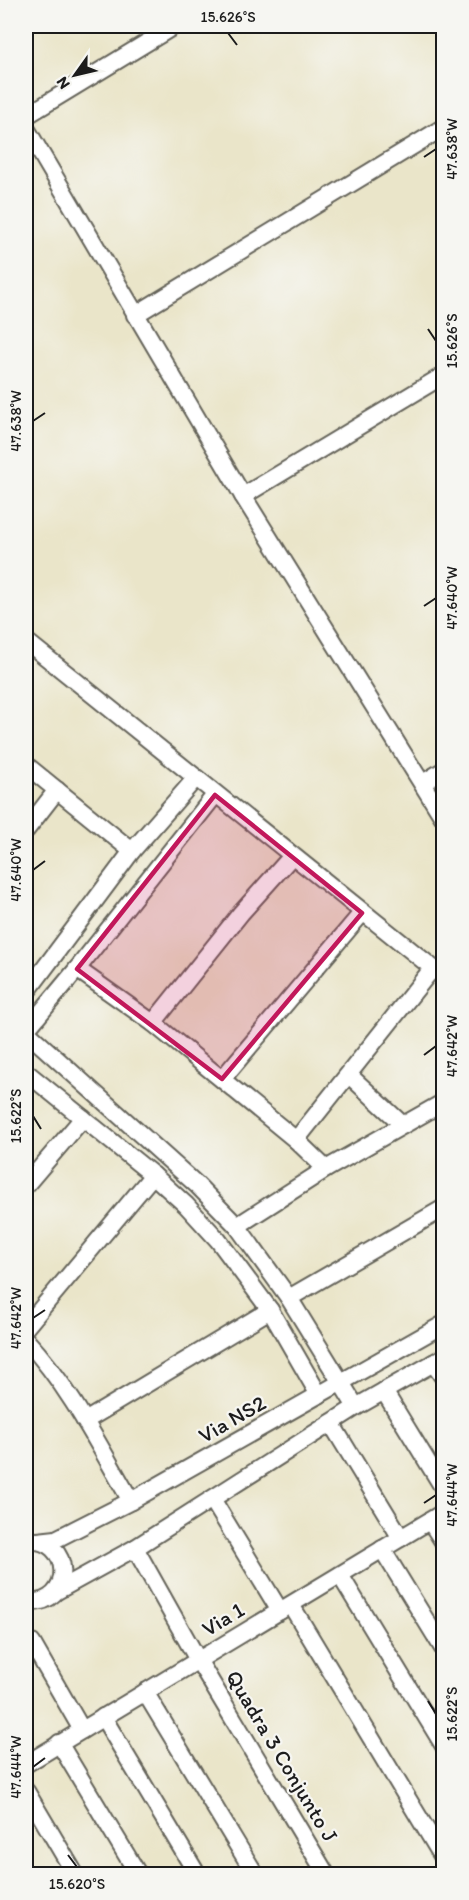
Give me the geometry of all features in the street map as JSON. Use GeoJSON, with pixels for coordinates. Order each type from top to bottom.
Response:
{"type":"FeatureCollection","features":[{"type":"Feature","properties":{"kind":"street"},"geometry":{"type":"LineString","coordinates":[[26,116],[174,26]]}},
{"type":"Feature","properties":{"kind":"street"},"geometry":{"type":"LineString","coordinates":[[135,315],[444,127]]}},
{"type":"Feature","properties":{"kind":"street"},"geometry":{"type":"LineString","coordinates":[[26,128],[243,496],[444,819]]}},
{"type":"Feature","properties":{"kind":"street"},"geometry":{"type":"LineString","coordinates":[[243,496],[444,375]]}},
{"type":"Feature","properties":{"kind":"street"},"geometry":{"type":"LineString","coordinates":[[26,641],[438,973],[296,1140]]}},
{"type":"Feature","properties":{"kind":"street"},"geometry":{"type":"LineString","coordinates":[[26,765],[132,851]]}},
{"type":"Feature","properties":{"kind":"street"},"geometry":{"type":"LineString","coordinates":[[423,783],[444,770]]}},
{"type":"Feature","properties":{"kind":"street"},"geometry":{"type":"LineString","coordinates":[[26,993],[132,851],[195,779]]}},
{"type":"Feature","properties":{"kind":"street"},"geometry":{"type":"LineString","coordinates":[[26,830],[57,790]]}},
{"type":"Feature","properties":{"kind":"street"},"geometry":{"type":"LineString","coordinates":[[26,1053],[29,1044],[28,1029],[215,795]]}},
{"type":"Feature","properties":{"kind":"street"},"geometry":{"type":"LineString","coordinates":[[153,1023],[241,914],[292,856]]}},
{"type":"Feature","properties":{"kind":"street"},"geometry":{"type":"LineString","coordinates":[[222,1079],[362,913]]}},
{"type":"Feature","properties":{"kind":"street"},"geometry":{"type":"LineString","coordinates":[[77,969],[153,1023],[296,1140],[326,1169]]}},
{"type":"Feature","properties":{"kind":"street"},"geometry":{"type":"LineString","coordinates":[[28,1029],[197,1185],[237,1226],[289,1298],[356,1407]]}},
{"type":"Feature","properties":{"kind":"street"},"geometry":{"type":"LineString","coordinates":[[26,1072],[153,1175],[186,1205],[218,1240],[270,1310],[319,1395]]}},
{"type":"Feature","properties":{"kind":"street"},"geometry":{"type":"LineString","coordinates":[[349,1075],[403,1125]]}},
{"type":"Feature","properties":{"kind":"street"},"geometry":{"type":"LineString","coordinates":[[237,1226],[326,1169],[444,1102]]}},
{"type":"Feature","properties":{"kind":"street"},"geometry":{"type":"LineString","coordinates":[[26,1185],[83,1118]]}},
{"type":"Feature","properties":{"kind":"street"},"geometry":{"type":"LineString","coordinates":[[26,1327],[153,1175]]}},
{"type":"Feature","properties":{"kind":"street"},"geometry":{"type":"LineString","coordinates":[[289,1298],[444,1208]]}},
{"type":"Feature","properties":{"kind":"street"},"geometry":{"type":"LineString","coordinates":[[85,1421],[270,1310]]}},
{"type":"Feature","properties":{"kind":"street","name":"Via NS2"},"geometry":{"type":"LineString","coordinates":[[29,1541],[56,1539],[131,1501],[444,1324]]}},
{"type":"Feature","properties":{"kind":"street"},"geometry":{"type":"LineString","coordinates":[[26,1340],[45,1361],[85,1421],[131,1501]]}},
{"type":"Feature","properties":{"kind":"street"},"geometry":{"type":"LineString","coordinates":[[29,1605],[44,1601],[57,1591],[135,1548],[356,1407],[438,1360],[444,1378]]}},
{"type":"Feature","properties":{"kind":"street"},"geometry":{"type":"LineString","coordinates":[[384,1390],[444,1489]]}},
{"type":"Feature","properties":{"kind":"street"},"geometry":{"type":"LineString","coordinates":[[331,1423],[401,1538]]}},
{"type":"Feature","properties":{"kind":"street"},"geometry":{"type":"LineString","coordinates":[[212,1499],[286,1608],[444,1859]]}},
{"type":"Feature","properties":{"kind":"street"},"geometry":{"type":"LineString","coordinates":[[437,1516],[444,1543]]}},
{"type":"Feature","properties":{"kind":"street","name":"Via 1"},"geometry":{"type":"LineString","coordinates":[[28,1756],[82,1730],[437,1516]]}},
{"type":"Feature","properties":{"kind":"street"},"geometry":{"type":"LineString","coordinates":[[29,1541],[48,1545],[56,1552],[63,1571],[62,1581],[57,1591]]}},
{"type":"Feature","properties":{"kind":"street","name":"Quadra 3 Conjunto J"},"geometry":{"type":"LineString","coordinates":[[135,1548],[198,1660],[326,1875]]}},
{"type":"Feature","properties":{"kind":"street"},"geometry":{"type":"LineString","coordinates":[[382,1549],[444,1650]]}},
{"type":"Feature","properties":{"kind":"street"},"geometry":{"type":"LineString","coordinates":[[340,1575],[444,1746]]}},
{"type":"Feature","properties":{"kind":"street"},"geometry":{"type":"LineString","coordinates":[[32,1643],[82,1730]]}},
{"type":"Feature","properties":{"kind":"street"},"geometry":{"type":"LineString","coordinates":[[145,1692],[255,1875]]}},
{"type":"Feature","properties":{"kind":"street"},"geometry":{"type":"LineString","coordinates":[[103,1717],[197,1875]]}},
{"type":"Feature","properties":{"kind":"street"},"geometry":{"type":"LineString","coordinates":[[59,1743],[138,1875]]}},
{"type":"Feature","properties":{"kind":"street"},"geometry":{"type":"LineString","coordinates":[[26,1791],[75,1875]]}},
{"type":"Feature","properties":{"kind":"highlighted area"},"geometry":{"type":"Polygon","coordinates":[[[215,795],[362,913],[222,1079],[77,969],[215,795]]]}}]}
